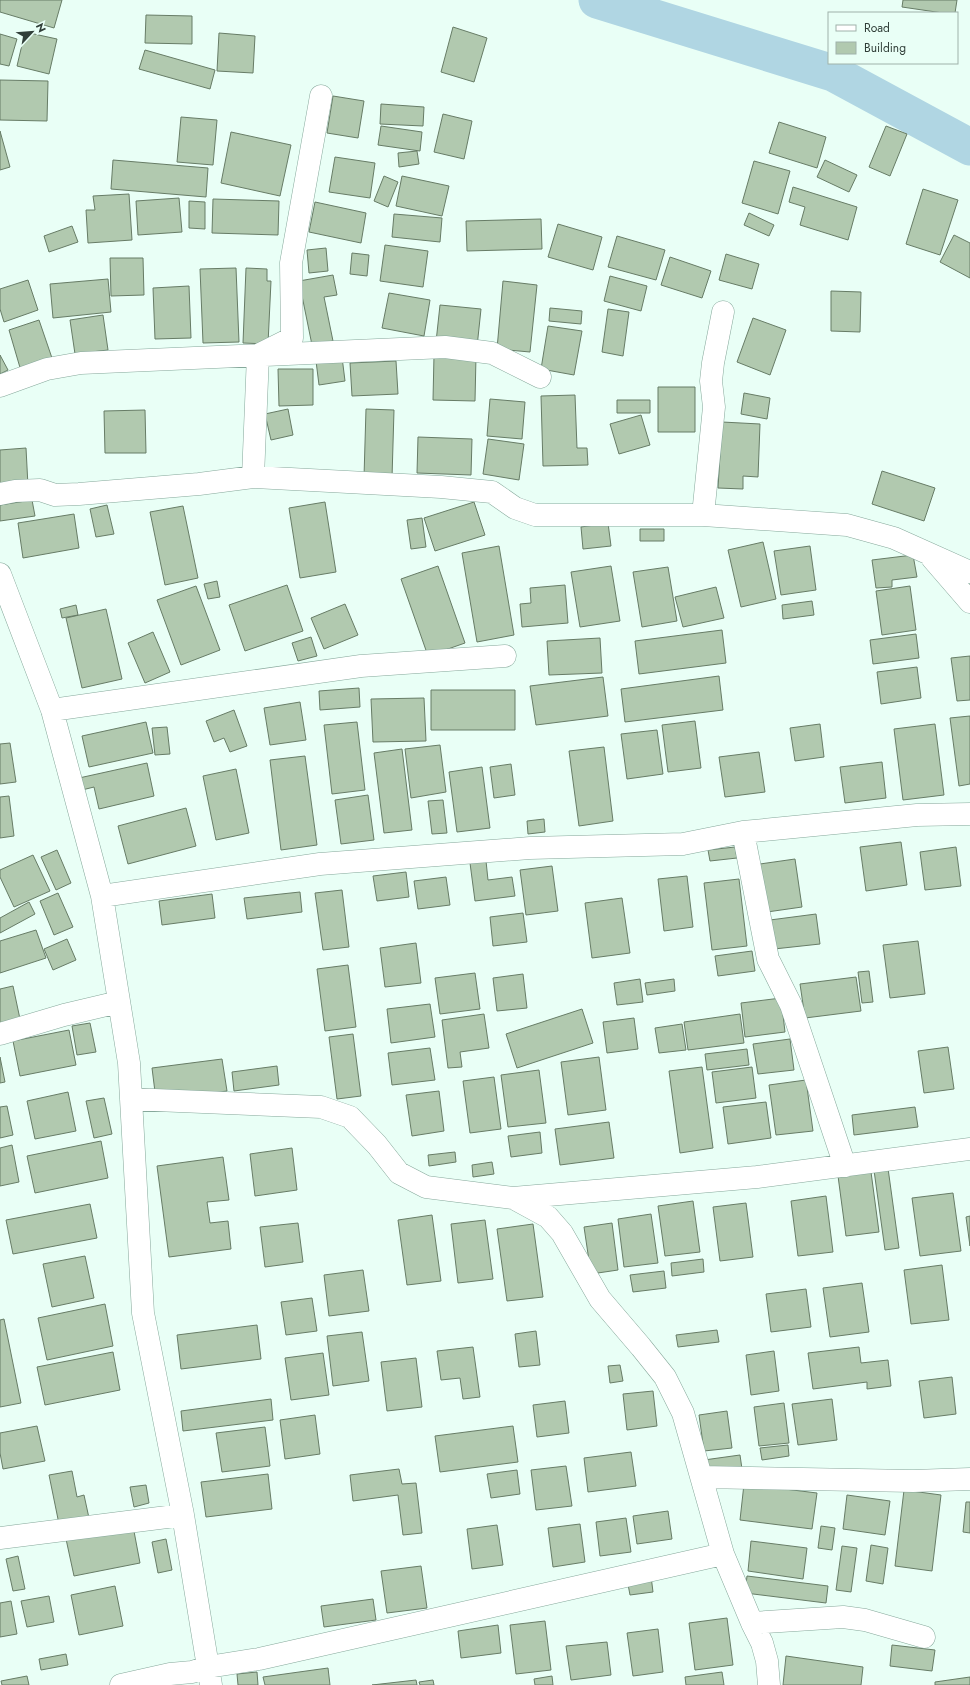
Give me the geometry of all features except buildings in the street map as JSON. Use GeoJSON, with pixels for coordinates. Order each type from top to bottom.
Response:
{"type":"FeatureCollection","features":[{"type":"Feature","properties":{"kind":"street"},"geometry":{"type":"LineString","coordinates":[[258,355],[292,338],[291,263],[321,96]]}},
{"type":"Feature","properties":{"kind":"street"},"geometry":{"type":"LineString","coordinates":[[703,515],[714,407],[711,382],[712,369],[723,312]]}},
{"type":"Feature","properties":{"kind":"street"},"geometry":{"type":"LineString","coordinates":[[0,386],[47,369],[81,363],[445,347],[492,353],[540,377]]}},
{"type":"Feature","properties":{"kind":"street"},"geometry":{"type":"LineString","coordinates":[[253,477],[258,355]]}},
{"type":"Feature","properties":{"kind":"street"},"geometry":{"type":"LineString","coordinates":[[0,494],[15,491],[40,490],[55,495],[79,494],[199,484],[253,477],[441,487],[492,492],[515,508],[534,515],[703,515],[847,525],[894,538],[970,572]]}},
{"type":"Feature","properties":{"kind":"street"},"geometry":{"type":"LineString","coordinates":[[929,554],[970,602]]}},
{"type":"Feature","properties":{"kind":"street"},"geometry":{"type":"LineString","coordinates":[[0,574],[52,710],[102,896],[129,1063],[143,1313],[183,1515],[209,1676]]}},
{"type":"Feature","properties":{"kind":"street"},"geometry":{"type":"LineString","coordinates":[[52,710],[361,666],[505,656]]}},
{"type":"Feature","properties":{"kind":"street"},"geometry":{"type":"LineString","coordinates":[[102,896],[320,864],[530,848],[683,844],[743,832],[917,815],[970,814]]}},
{"type":"Feature","properties":{"kind":"street"},"geometry":{"type":"LineString","coordinates":[[743,832],[768,959],[791,1005],[845,1166]]}},
{"type":"Feature","properties":{"kind":"street"},"geometry":{"type":"LineString","coordinates":[[0,1034],[64,1015],[119,1002]]}},
{"type":"Feature","properties":{"kind":"street"},"geometry":{"type":"LineString","coordinates":[[131,1099],[321,1107],[350,1117],[377,1145],[399,1173],[426,1187],[513,1198],[757,1177],[970,1149]]}},
{"type":"Feature","properties":{"kind":"street"},"geometry":{"type":"LineString","coordinates":[[513,1198],[548,1217],[562,1233],[600,1300],[641,1347],[665,1378],[683,1413],[723,1554],[762,1643],[767,1661],[769,1685]]}},
{"type":"Feature","properties":{"kind":"street"},"geometry":{"type":"LineString","coordinates":[[702,1477],[913,1480],[970,1479]]}},
{"type":"Feature","properties":{"kind":"street"},"geometry":{"type":"LineString","coordinates":[[0,1538],[183,1515]]}},
{"type":"Feature","properties":{"kind":"street"},"geometry":{"type":"LineString","coordinates":[[121,1685],[170,1674],[192,1672],[209,1676],[259,1659],[723,1554]]}},
{"type":"Feature","properties":{"kind":"street"},"geometry":{"type":"LineString","coordinates":[[752,1623],[844,1617],[865,1620],[924,1638]]}},
{"type":"Feature","properties":{"kind":"waterway"},"geometry":{"type":"LineString","coordinates":[[597,0],[833,73],[970,147]]}}]}
